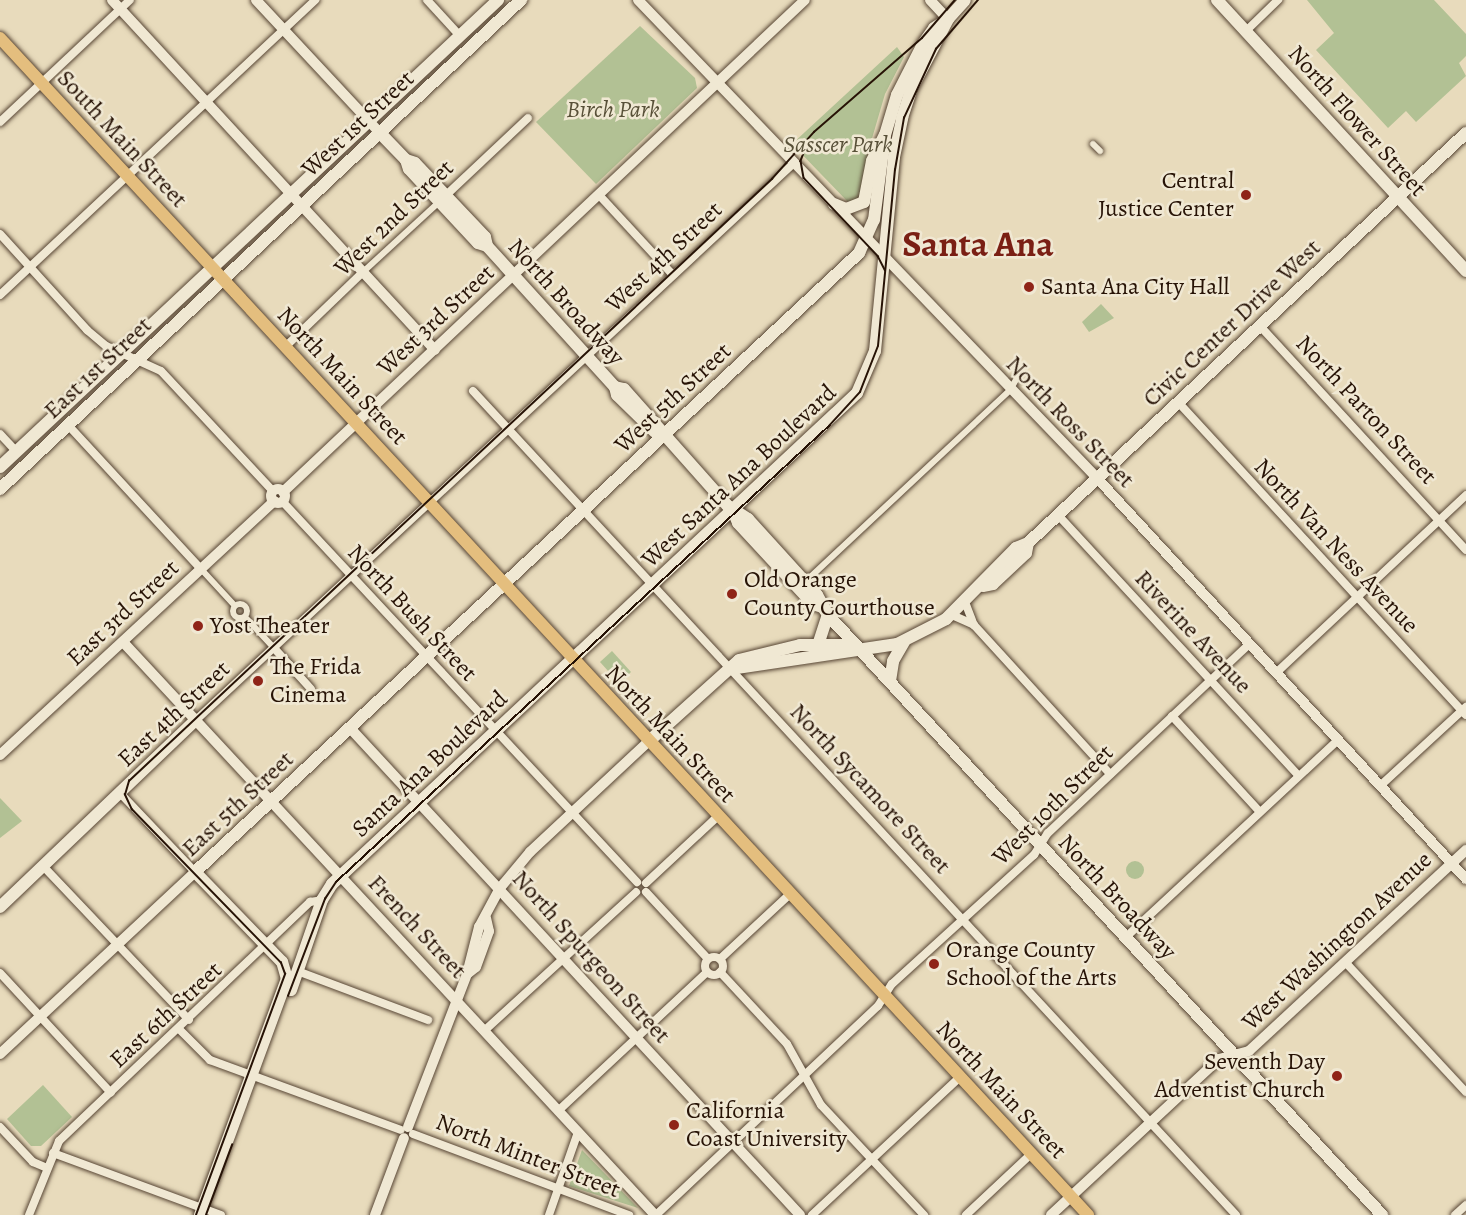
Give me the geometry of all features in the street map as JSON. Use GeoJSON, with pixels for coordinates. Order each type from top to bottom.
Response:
{"type":"FeatureCollection","features":[{"type":"Feature","properties":{"kind":"main road","name":"West 1st Street"},"geometry":{"type":"LineString","coordinates":[[213,267],[292,196],[367,122],[498,0]]}},
{"type":"Feature","properties":{"kind":"main road","name":"West 1st Street"},"geometry":{"type":"LineString","coordinates":[[224,279],[521,0]]}},
{"type":"Feature","properties":{"kind":"main road","name":"West Santa Ana Boulevard"},"geometry":{"type":"LineString","coordinates":[[547,684],[857,393],[875,351],[894,157],[902,118],[912,88],[948,19],[964,0]]}},
{"type":"Feature","properties":{"kind":"main road","name":"North Flower Street"},"geometry":{"type":"LineString","coordinates":[[1217,0],[1466,271]]}},
{"type":"Feature","properties":{"kind":"main road","name":"West Santa Ana Boulevard"},"geometry":{"type":"LineString","coordinates":[[868,240],[877,207],[885,135],[912,61],[934,28],[948,19]]}},
{"type":"Feature","properties":{"kind":"main road","name":"South Main Street"},"geometry":{"type":"LineString","coordinates":[[0,38],[224,279]]}},
{"type":"Feature","properties":{"kind":"main road","name":"North Broadway"},"geometry":{"type":"LineString","coordinates":[[380,133],[406,160],[409,169],[442,199],[478,243],[486,246],[588,356],[615,387],[617,395],[663,436],[733,511],[738,523],[813,604],[825,611],[1382,1215]]}},
{"type":"Feature","properties":{"kind":"main road","name":"Civic Center Drive West"},"geometry":{"type":"LineString","coordinates":[[730,669],[904,642],[952,615],[983,586],[996,567],[1027,548],[1097,478],[1466,133]]}},
{"type":"Feature","properties":{"kind":"main road"},"geometry":{"type":"LineString","coordinates":[[834,204],[846,209],[864,202],[872,161],[885,135]]}},
{"type":"Feature","properties":{"kind":"main road","name":"West 5th Street"},"geometry":{"type":"LineString","coordinates":[[502,582],[583,510],[859,253],[868,240]]}},
{"type":"Feature","properties":{"kind":"main road","name":"East 1st Street"},"geometry":{"type":"LineString","coordinates":[[0,467],[213,267]]}},
{"type":"Feature","properties":{"kind":"main road","name":"East 1st Street"},"geometry":{"type":"LineString","coordinates":[[0,489],[224,279]]}},
{"type":"Feature","properties":{"kind":"main road","name":"North Main Street"},"geometry":{"type":"LineString","coordinates":[[224,279],[648,742],[791,893],[1088,1215]]}},
{"type":"Feature","properties":{"kind":"main road","name":"North Broadway"},"geometry":{"type":"LineString","coordinates":[[733,511],[745,516],[805,582],[820,600],[825,611]]}},
{"type":"Feature","properties":{"kind":"main road","name":"East 5th Street"},"geometry":{"type":"LineString","coordinates":[[195,872],[273,802],[502,582]]}},
{"type":"Feature","properties":{"kind":"main road"},"geometry":{"type":"LineString","coordinates":[[819,645],[825,611]]}},
{"type":"Feature","properties":{"kind":"main road"},"geometry":{"type":"LineString","coordinates":[[890,681],[893,661],[904,642]]}},
{"type":"Feature","properties":{"kind":"main road","name":"Civic Center Drive West"},"geometry":{"type":"LineString","coordinates":[[648,742],[739,660],[768,650],[819,645],[861,650]]}},
{"type":"Feature","properties":{"kind":"main road","name":"Santa Ana Boulevard"},"geometry":{"type":"LineString","coordinates":[[201,1212],[213,1180],[225,1161],[243,1104],[279,1008],[287,999],[292,975],[322,900],[341,875],[547,684]]}},
{"type":"Feature","properties":{"kind":"main road","name":"East 4th Street"},"geometry":{"type":"LineString","coordinates":[[0,907],[196,720]]}},
{"type":"Feature","properties":{"kind":"main road"},"geometry":{"type":"LineString","coordinates":[[195,872],[292,975]]}},
{"type":"Feature","properties":{"kind":"street"},"geometry":{"type":"LineString","coordinates":[[112,0],[435,350]]}},
{"type":"Feature","properties":{"kind":"street"},"geometry":{"type":"LineString","coordinates":[[0,122],[130,0]]}},
{"type":"Feature","properties":{"kind":"street"},"geometry":{"type":"LineString","coordinates":[[256,0],[367,122],[380,133]]}},
{"type":"Feature","properties":{"kind":"street"},"geometry":{"type":"LineString","coordinates":[[0,295],[315,0]]}},
{"type":"Feature","properties":{"kind":"street"},"geometry":{"type":"LineString","coordinates":[[427,0],[460,36]]}},
{"type":"Feature","properties":{"kind":"street","name":"North Ross Street"},"geometry":{"type":"LineString","coordinates":[[638,0],[1010,390],[1097,478],[1466,879]]}},
{"type":"Feature","properties":{"kind":"street","name":"West 3rd Street"},"geometry":{"type":"LineString","coordinates":[[356,423],[805,0]]}},
{"type":"Feature","properties":{"kind":"street"},"geometry":{"type":"LineString","coordinates":[[930,0],[948,19]]}},
{"type":"Feature","properties":{"kind":"street"},"geometry":{"type":"LineString","coordinates":[[1246,31],[1278,0]]}},
{"type":"Feature","properties":{"kind":"street","name":"West 2nd Street"},"geometry":{"type":"LineString","coordinates":[[286,346],[528,118]]}},
{"type":"Feature","properties":{"kind":"street"},"geometry":{"type":"LineString","coordinates":[[1093,144],[1100,151]]}},
{"type":"Feature","properties":{"kind":"street","name":"West 4th Street"},"geometry":{"type":"LineString","coordinates":[[430,503],[794,163]]}},
{"type":"Feature","properties":{"kind":"street"},"geometry":{"type":"LineString","coordinates":[[599,195],[673,275]]}},
{"type":"Feature","properties":{"kind":"street","name":"North Bush Street"},"geometry":{"type":"LineString","coordinates":[[0,234],[87,330],[122,352],[160,371],[708,959]]}},
{"type":"Feature","properties":{"kind":"street","name":"North Parton Street"},"geometry":{"type":"LineString","coordinates":[[1260,326],[1466,550]]}},
{"type":"Feature","properties":{"kind":"street"},"geometry":{"type":"LineString","coordinates":[[805,582],[1010,390],[1017,378]]}},
{"type":"Feature","properties":{"kind":"street","name":"North Sycamore Street"},"geometry":{"type":"LineString","coordinates":[[473,391],[1236,1215]]}},
{"type":"Feature","properties":{"kind":"street","name":"North Van Ness Avenue"},"geometry":{"type":"LineString","coordinates":[[1178,402],[1356,598],[1465,711]]}},
{"type":"Feature","properties":{"kind":"street","name":"East 3rd Street"},"geometry":{"type":"LineString","coordinates":[[0,755],[356,423]]}},
{"type":"Feature","properties":{"kind":"street"},"geometry":{"type":"LineString","coordinates":[[68,425],[235,606],[235,617],[245,616]]}},
{"type":"Feature","properties":{"kind":"street"},"geometry":{"type":"LineString","coordinates":[[0,434],[16,452]]}},
{"type":"Feature","properties":{"kind":"street"},"geometry":{"type":"LineString","coordinates":[[1276,673],[1466,495]]}},
{"type":"Feature","properties":{"kind":"street","name":"East 4th Street"},"geometry":{"type":"LineString","coordinates":[[196,720],[430,503]]}},
{"type":"Feature","properties":{"kind":"street","name":"Riverine Avenue"},"geometry":{"type":"LineString","coordinates":[[1058,515],[1299,776]]}},
{"type":"Feature","properties":{"kind":"street"},"geometry":{"type":"LineString","coordinates":[[965,602],[974,625],[1110,774]]}},
{"type":"Feature","properties":{"kind":"street"},"geometry":{"type":"LineString","coordinates":[[235,606],[245,606],[245,616],[311,689]]}},
{"type":"Feature","properties":{"kind":"street"},"geometry":{"type":"LineString","coordinates":[[952,615],[974,625]]}},
{"type":"Feature","properties":{"kind":"street","name":"French Street"},"geometry":{"type":"LineString","coordinates":[[123,642],[655,1215]]}},
{"type":"Feature","properties":{"kind":"street","name":"West 10th Street"},"geometry":{"type":"LineString","coordinates":[[655,1215],[804,1076],[963,919],[1034,855],[1040,844],[1110,774],[1249,644]]}},
{"type":"Feature","properties":{"kind":"street"},"geometry":{"type":"LineString","coordinates":[[1380,786],[1465,711]]}},
{"type":"Feature","properties":{"kind":"street"},"geometry":{"type":"LineString","coordinates":[[1172,716],[1260,812]]}},
{"type":"Feature","properties":{"kind":"street","name":"North Spurgeon Street"},"geometry":{"type":"LineString","coordinates":[[350,728],[800,1215]]}},
{"type":"Feature","properties":{"kind":"street"},"geometry":{"type":"LineString","coordinates":[[1126,937],[1338,740]]}},
{"type":"Feature","properties":{"kind":"street"},"geometry":{"type":"LineString","coordinates":[[375,1215],[467,974],[466,964],[500,888],[530,852],[648,742]]}},
{"type":"Feature","properties":{"kind":"street"},"geometry":{"type":"LineString","coordinates":[[120,793],[195,872]]}},
{"type":"Feature","properties":{"kind":"street"},"geometry":{"type":"LineString","coordinates":[[484,1031],[718,816]]}},
{"type":"Feature","properties":{"kind":"street","name":"West Washington Avenue"},"geometry":{"type":"LineString","coordinates":[[1051,1215],[1221,1058],[1249,1051],[1466,850]]}},
{"type":"Feature","properties":{"kind":"street"},"geometry":{"type":"LineString","coordinates":[[43,866],[189,1020]]}},
{"type":"Feature","properties":{"kind":"street","name":"East 5th Street"},"geometry":{"type":"LineString","coordinates":[[0,1054],[195,872]]}},
{"type":"Feature","properties":{"kind":"street"},"geometry":{"type":"LineString","coordinates":[[707,972],[708,959],[720,959],[791,893]]}},
{"type":"Feature","properties":{"kind":"street","name":"East 6th Street"},"geometry":{"type":"LineString","coordinates":[[29,1215],[59,1141],[189,1020],[310,902],[322,900]]}},
{"type":"Feature","properties":{"kind":"street"},"geometry":{"type":"LineString","coordinates":[[720,959],[720,972],[787,1044],[821,1105],[924,1215]]}},
{"type":"Feature","properties":{"kind":"street"},"geometry":{"type":"LineString","coordinates":[[1346,963],[1466,1092]]}},
{"type":"Feature","properties":{"kind":"street"},"geometry":{"type":"LineString","coordinates":[[558,1111],[707,972],[720,972]]}},
{"type":"Feature","properties":{"kind":"street"},"geometry":{"type":"LineString","coordinates":[[0,973],[111,1093]]}},
{"type":"Feature","properties":{"kind":"street"},"geometry":{"type":"LineString","coordinates":[[292,975],[428,1020]]}},
{"type":"Feature","properties":{"kind":"street","name":"North Minter Street"},"geometry":{"type":"LineString","coordinates":[[179,1029],[205,1057],[629,1215]]}},
{"type":"Feature","properties":{"kind":"street"},"geometry":{"type":"LineString","coordinates":[[812,1215],[960,1077]]}},
{"type":"Feature","properties":{"kind":"street"},"geometry":{"type":"LineString","coordinates":[[0,1127],[33,1162],[47,1168]]}},
{"type":"Feature","properties":{"kind":"street"},"geometry":{"type":"LineString","coordinates":[[549,1215],[560,1189],[578,1132]]}},
{"type":"Feature","properties":{"kind":"street"},"geometry":{"type":"LineString","coordinates":[[53,1153],[201,1212],[222,1215]]}},
{"type":"Feature","properties":{"kind":"street"},"geometry":{"type":"LineString","coordinates":[[966,1215],[1031,1154]]}},
{"type":"Feature","properties":{"kind":"street"},"geometry":{"type":"LineString","coordinates":[[1455,1215],[1466,1205]]}},
{"type":"Feature","properties":{"kind":"green space"},"geometry":{"type":"Polygon","coordinates":[[[1307,0],[1434,0],[1466,34],[1466,56],[1459,63],[1466,76],[1416,122],[1406,111],[1388,128],[1316,50],[1334,33],[1307,0]]]}},
{"type":"Feature","properties":{"kind":"green space","name":"Birch Park"},"geometry":{"type":"Polygon","coordinates":[[[640,26],[695,78],[697,88],[596,184],[536,122],[640,26]]]}},
{"type":"Feature","properties":{"kind":"green space","name":"Sasscer Park"},"geometry":{"type":"Polygon","coordinates":[[[897,47],[904,57],[885,94],[868,152],[862,198],[848,202],[792,144],[897,47]]]}},
{"type":"Feature","properties":{"kind":"green space"},"geometry":{"type":"Polygon","coordinates":[[[1101,304],[1114,318],[1089,332],[1082,322],[1101,304]]]}},
{"type":"Feature","properties":{"kind":"green space"},"geometry":{"type":"Polygon","coordinates":[[[612,651],[631,672],[619,683],[600,662],[612,651]]]}},
{"type":"Feature","properties":{"kind":"green space"},"geometry":{"type":"Polygon","coordinates":[[[0,798],[22,821],[0,838],[0,798]]]}},
{"type":"Feature","properties":{"kind":"green space"},"geometry":{"type":"Polygon","coordinates":[[[1131,861],[1139,861],[1144,866],[1142,877],[1131,879],[1126,874],[1126,866],[1131,861]]]}},
{"type":"Feature","properties":{"kind":"green space"},"geometry":{"type":"Polygon","coordinates":[[[43,1085],[72,1117],[41,1146],[31,1146],[7,1119],[43,1085]]]}},
{"type":"Feature","properties":{"kind":"green space"},"geometry":{"type":"Polygon","coordinates":[[[582,1150],[638,1208],[569,1186],[582,1150]]]}},
{"type":"Feature","properties":{"kind":"tram line"},"geometry":{"type":"LineString","coordinates":[[196,1215],[285,974],[281,963],[132,810],[125,795],[129,781],[772,179],[814,132],[922,38],[955,0]]}},
{"type":"Feature","properties":{"kind":"tram line"},"geometry":{"type":"LineString","coordinates":[[288,996],[325,899],[336,882],[829,426],[860,392],[878,346],[895,170],[904,118],[936,49],[978,0]]}},
{"type":"Feature","properties":{"kind":"tram line"},"geometry":{"type":"LineString","coordinates":[[809,141],[801,161],[804,178],[878,256],[885,270]]}},
{"type":"Feature","properties":{"kind":"tram line"},"geometry":{"type":"LineString","coordinates":[[206,1215],[232,1145]]}},
{"type":"Feature","properties":{"kind":"place","name":"Central Justice Center"},"geometry":{"type":"Point","coordinates":[1246,195]}},
{"type":"Feature","properties":{"kind":"place","name":"Santa Ana City Hall"},"geometry":{"type":"Point","coordinates":[1029,287]}},
{"type":"Feature","properties":{"kind":"place","name":"Old Orange County Courthouse"},"geometry":{"type":"Point","coordinates":[732,594]}},
{"type":"Feature","properties":{"kind":"place","name":"Yost Theater"},"geometry":{"type":"Point","coordinates":[198,626]}},
{"type":"Feature","properties":{"kind":"place","name":"The Frida Cinema"},"geometry":{"type":"Point","coordinates":[258,681]}},
{"type":"Feature","properties":{"kind":"place","name":"Orange County School of the Arts"},"geometry":{"type":"Point","coordinates":[934,964]}},
{"type":"Feature","properties":{"kind":"place","name":"Seventh Day Adventist Church"},"geometry":{"type":"Point","coordinates":[1337,1076]}},
{"type":"Feature","properties":{"kind":"place","name":"California Coast University"},"geometry":{"type":"Point","coordinates":[674,1125]}},
{"type":"Feature","properties":{"kind":"district","name":"Santa Ana"},"geometry":{"type":"Point","coordinates":[978,244]}}]}
